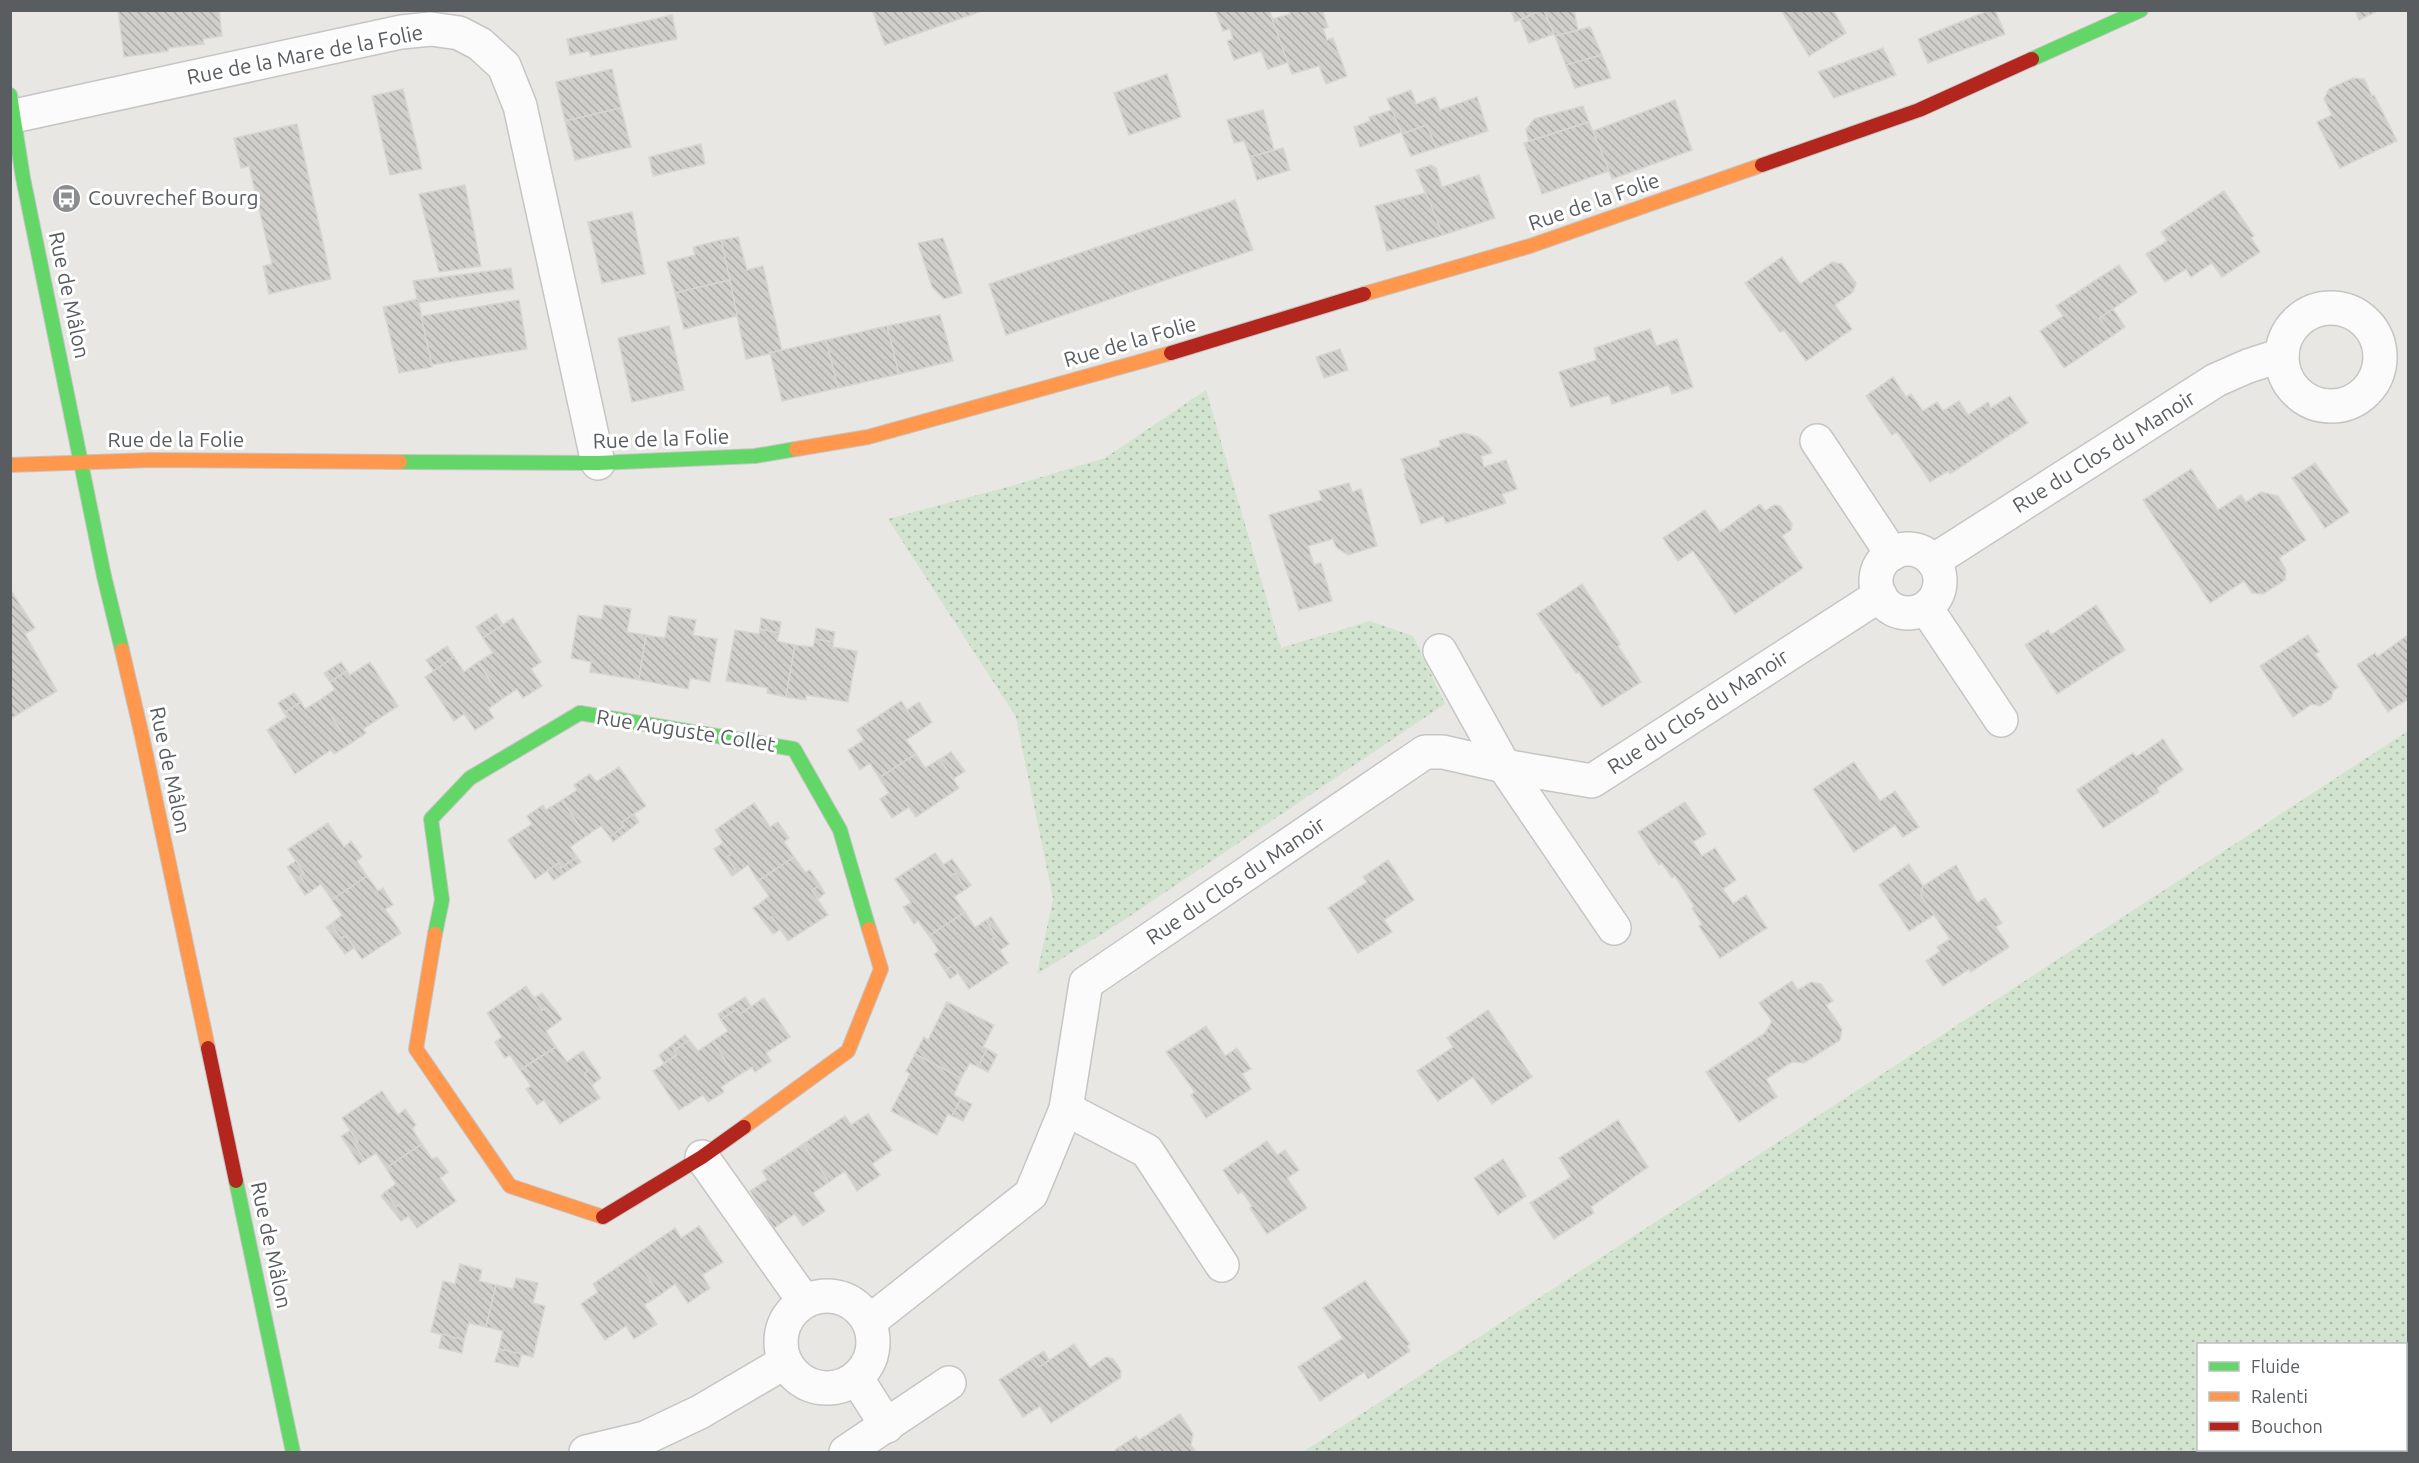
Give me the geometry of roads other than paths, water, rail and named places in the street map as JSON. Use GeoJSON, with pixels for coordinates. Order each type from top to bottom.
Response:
{"type":"FeatureCollection","features":[{"type":"Feature","properties":{"kind":"street","name":"Rue de la Folie"},"geometry":{"type":"LineString","coordinates":[[10,465],[81,461],[598,464],[755,456],[868,437],[1162,356],[1275,320],[1530,246],[1919,110],[2141,10]]}},
{"type":"Feature","properties":{"kind":"street","name":"Rue de la Mare de la Folie"},"geometry":{"type":"LineString","coordinates":[[12,106],[400,32],[431,28],[459,33],[480,44],[504,66],[520,106],[598,464]]}},
{"type":"Feature","properties":{"kind":"street","name":"Rue de Mâlon"},"geometry":{"type":"LineString","coordinates":[[12,106],[23,178],[104,576],[142,736],[293,1452]]}},
{"type":"Feature","properties":{"kind":"street","name":"Rue du Clos du Manoir"},"geometry":{"type":"LineString","coordinates":[[1933,561],[2217,380],[2248,366],[2282,355]]}},
{"type":"Feature","properties":{"kind":"street"},"geometry":{"type":"LineString","coordinates":[[1817,441],[1892,554]]}},
{"type":"Feature","properties":{"kind":"street"},"geometry":{"type":"LineString","coordinates":[[1901,550],[1918,551],[1933,561],[1940,580],[1934,601],[1926,608],[1905,613],[1886,604],[1877,586],[1880,567],[1892,554],[1901,550]]}},
{"type":"Feature","properties":{"kind":"street","name":"Rue du Clos du Manoir"},"geometry":{"type":"LineString","coordinates":[[869,1322],[1031,1194],[1066,1109],[1086,983],[1425,752],[1443,752],[1503,766],[1592,781],[1880,594]]}},
{"type":"Feature","properties":{"kind":"street"},"geometry":{"type":"LineString","coordinates":[[1926,608],[2001,720]]}},
{"type":"Feature","properties":{"kind":"street"},"geometry":{"type":"LineString","coordinates":[[1440,651],[1503,766],[1614,928]]}},
{"type":"Feature","properties":{"kind":"street","name":"Rue Auguste Collet"},"geometry":{"type":"LineString","coordinates":[[580,713],[794,749],[840,830],[881,969],[848,1051],[702,1157],[605,1218],[510,1186],[416,1049],[423,998],[442,900],[431,819],[470,778],[580,713]]}},
{"type":"Feature","properties":{"kind":"street"},"geometry":{"type":"LineString","coordinates":[[1066,1109],[1147,1151],[1222,1265]]}},
{"type":"Feature","properties":{"kind":"street"},"geometry":{"type":"LineString","coordinates":[[702,1157],[804,1301]]}},
{"type":"Feature","properties":{"kind":"street"},"geometry":{"type":"LineString","coordinates":[[818,1296],[833,1296],[848,1300],[860,1309],[869,1322],[874,1337],[873,1352],[867,1367],[856,1379],[844,1386],[831,1389],[817,1388],[804,1383],[793,1374],[785,1362],[781,1349],[781,1335],[785,1322],[793,1310],[804,1301],[818,1296]]}},
{"type":"Feature","properties":{"kind":"street"},"geometry":{"type":"LineString","coordinates":[[586,1452],[645,1438],[700,1412],[785,1362]]}},
{"type":"Feature","properties":{"kind":"street"},"geometry":{"type":"LineString","coordinates":[[856,1379],[887,1426]]}},
{"type":"Feature","properties":{"kind":"street"},"geometry":{"type":"LineString","coordinates":[[846,1452],[949,1383]]}},
{"type":"Feature","properties":{"kind":"place","name":"Couvrechef Bourg"},"geometry":{"type":"Point","coordinates":[67,198]}}]}
